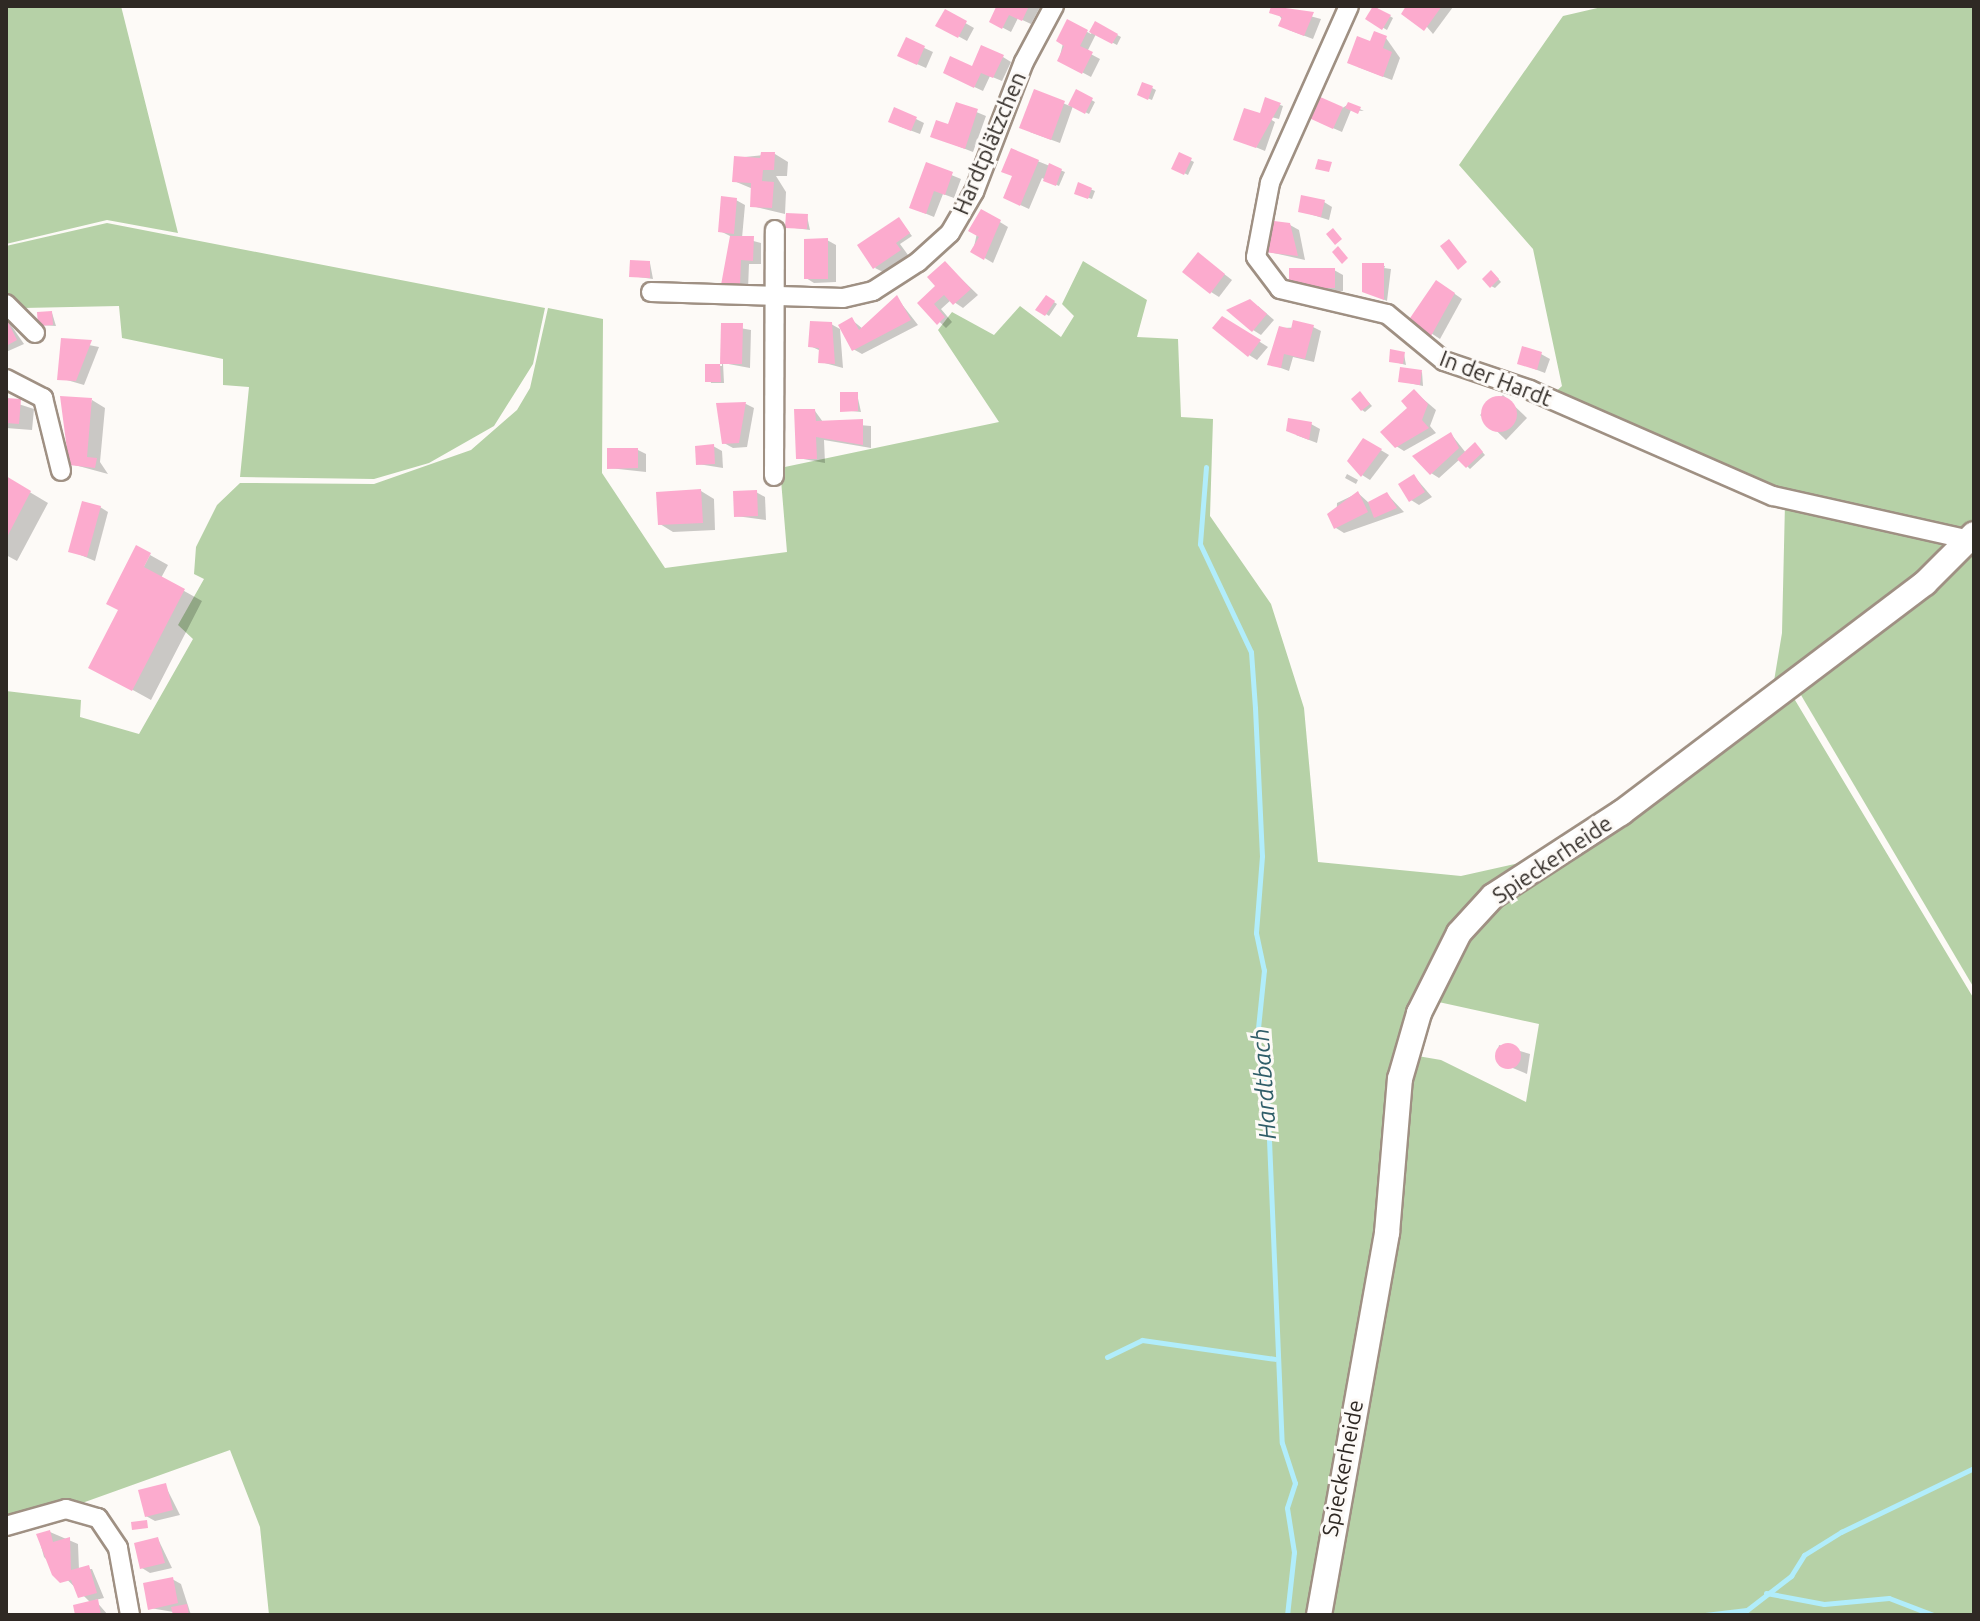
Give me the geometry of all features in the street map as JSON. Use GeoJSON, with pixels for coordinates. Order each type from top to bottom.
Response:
{"type":"FeatureCollection","features":[{"type":"Feature","properties":{"kind":"main road","name":"Spieckerheide"},"geometry":{"type":"LineString","coordinates":[[1319,1615],[1387,1233],[1400,1079],[1419,1013],[1459,933],[1493,896],[1621,813],[1925,583],[1972,537]]}},
{"type":"Feature","properties":{"kind":"street","name":"Hardtplätzchen"},"geometry":{"type":"LineString","coordinates":[[651,292],[772,299],[873,291],[950,233],[1054,6]]}},
{"type":"Feature","properties":{"kind":"street","name":"In der Hardt"},"geometry":{"type":"LineString","coordinates":[[1349,6],[1270,183],[1256,257],[1280,289],[1387,314],[1444,361],[1530,390],[1773,496],[1972,537]]}},
{"type":"Feature","properties":{"kind":"street"},"geometry":{"type":"LineString","coordinates":[[774,476],[772,299],[775,230]]}},
{"type":"Feature","properties":{"kind":"street"},"geometry":{"type":"LineString","coordinates":[[6,304],[35,333]]}},
{"type":"Feature","properties":{"kind":"street"},"geometry":{"type":"LineString","coordinates":[[6,379],[43,398],[61,471]]}},
{"type":"Feature","properties":{"kind":"street"},"geometry":{"type":"LineString","coordinates":[[6,1526],[66,1509],[98,1518],[118,1548],[130,1615]]}},
{"type":"Feature","properties":{"kind":"green space"},"geometry":{"type":"Polygon","coordinates":[[[6,6],[121,6],[178,233],[107,220],[6,244],[6,6]]]}},
{"type":"Feature","properties":{"kind":"green space"},"geometry":{"type":"Polygon","coordinates":[[[1606,6],[1974,6],[1974,519],[1967,533],[1805,501],[1552,395],[1562,386],[1533,249],[1459,165],[1563,16],[1606,6]]]}},
{"type":"Feature","properties":{"kind":"green space"},"geometry":{"type":"Polygon","coordinates":[[[107,223],[545,308],[533,364],[494,426],[429,463],[374,479],[240,477],[249,387],[223,385],[223,359],[122,338],[119,306],[23,308],[6,294],[6,246],[107,223]]]}},
{"type":"Feature","properties":{"kind":"green space"},"geometry":{"type":"Polygon","coordinates":[[[1083,261],[1147,300],[1137,337],[1178,339],[1181,417],[1213,419],[1210,516],[1271,604],[1304,708],[1318,862],[1461,876],[1533,860],[1487,892],[1400,1053],[1441,1060],[1526,1102],[1539,1024],[1434,1001],[1482,918],[1789,690],[1974,999],[1974,1615],[269,1615],[260,1527],[230,1450],[71,1507],[6,1520],[6,691],[81,700],[80,717],[139,734],[193,639],[178,625],[204,579],[194,574],[196,547],[217,505],[240,483],[374,484],[471,450],[517,410],[530,388],[548,308],[603,319],[602,473],[665,568],[787,552],[780,468],[999,422],[938,330],[952,312],[994,335],[1020,306],[1061,337],[1074,316],[1062,304],[1083,261]]]}},
{"type":"Feature","properties":{"kind":"green space"},"geometry":{"type":"Polygon","coordinates":[[[1785,503],[1959,541],[1773,687],[1782,633],[1785,503]]]}},
{"type":"Feature","properties":{"kind":"green space"},"geometry":{"type":"Polygon","coordinates":[[[1974,549],[1974,988],[1798,690],[1974,549]]]}},
{"type":"Feature","properties":{"kind":"building"},"geometry":{"type":"Polygon","coordinates":[[[1029,6],[1022,21],[1009,15],[1002,29],[989,22],[996,7],[1029,6]]]}},
{"type":"Feature","properties":{"kind":"building"},"geometry":{"type":"Polygon","coordinates":[[[1271,6],[1314,12],[1304,36],[1278,26],[1282,17],[1269,13],[1271,6]]]}},
{"type":"Feature","properties":{"kind":"building"},"geometry":{"type":"Polygon","coordinates":[[[1373,6],[1391,15],[1382,30],[1365,19],[1373,6]]]}},
{"type":"Feature","properties":{"kind":"building"},"geometry":{"type":"Polygon","coordinates":[[[1406,6],[1442,6],[1424,31],[1401,14],[1406,6]]]}},
{"type":"Feature","properties":{"kind":"building"},"geometry":{"type":"Polygon","coordinates":[[[945,9],[967,21],[958,38],[935,26],[945,9]]]}},
{"type":"Feature","properties":{"kind":"building"},"geometry":{"type":"Polygon","coordinates":[[[1067,19],[1088,30],[1080,46],[1093,52],[1082,74],[1057,61],[1064,46],[1056,41],[1067,19]]]}},
{"type":"Feature","properties":{"kind":"building"},"geometry":{"type":"Polygon","coordinates":[[[1095,21],[1118,34],[1112,44],[1089,32],[1095,21]]]}},
{"type":"Feature","properties":{"kind":"building"},"geometry":{"type":"Polygon","coordinates":[[[1374,31],[1387,36],[1383,48],[1392,52],[1383,77],[1347,63],[1357,36],[1370,41],[1374,31]]]}},
{"type":"Feature","properties":{"kind":"building"},"geometry":{"type":"Polygon","coordinates":[[[906,37],[925,46],[917,65],[897,56],[906,37]]]}},
{"type":"Feature","properties":{"kind":"building"},"geometry":{"type":"Polygon","coordinates":[[[981,45],[1004,55],[993,78],[981,73],[974,88],[943,73],[950,56],[972,66],[981,45]]]}},
{"type":"Feature","properties":{"kind":"building"},"geometry":{"type":"Polygon","coordinates":[[[1142,82],[1153,86],[1148,100],[1137,95],[1142,82]]]}},
{"type":"Feature","properties":{"kind":"building"},"geometry":{"type":"Polygon","coordinates":[[[1034,89],[1065,101],[1051,140],[1019,128],[1034,89]]]}},
{"type":"Feature","properties":{"kind":"building"},"geometry":{"type":"Polygon","coordinates":[[[1076,89],[1093,98],[1085,114],[1068,105],[1076,89]]]}},
{"type":"Feature","properties":{"kind":"building"},"geometry":{"type":"Polygon","coordinates":[[[1318,96],[1343,107],[1333,129],[1309,118],[1318,96]]]}},
{"type":"Feature","properties":{"kind":"building"},"geometry":{"type":"Polygon","coordinates":[[[1265,97],[1281,103],[1256,148],[1233,140],[1244,108],[1260,113],[1265,97]]]}},
{"type":"Feature","properties":{"kind":"building"},"geometry":{"type":"Polygon","coordinates":[[[956,102],[978,109],[965,149],[930,137],[936,120],[948,124],[956,102]]]}},
{"type":"Feature","properties":{"kind":"building"},"geometry":{"type":"Polygon","coordinates":[[[1348,102],[1361,107],[1358,114],[1345,108],[1348,102]]]}},
{"type":"Feature","properties":{"kind":"building"},"geometry":{"type":"Polygon","coordinates":[[[894,107],[917,117],[911,131],[888,122],[894,107]]]}},
{"type":"Feature","properties":{"kind":"building"},"geometry":{"type":"Polygon","coordinates":[[[1011,148],[1039,160],[1020,206],[1003,198],[1012,176],[1001,172],[1011,148]]]}},
{"type":"Feature","properties":{"kind":"building"},"geometry":{"type":"Polygon","coordinates":[[[761,152],[775,152],[774,170],[763,170],[762,181],[774,182],[772,208],[750,207],[751,183],[732,182],[734,156],[760,158],[761,152]]]}},
{"type":"Feature","properties":{"kind":"building"},"geometry":{"type":"Polygon","coordinates":[[[1179,152],[1192,158],[1184,175],[1171,169],[1179,152]]]}},
{"type":"Feature","properties":{"kind":"building"},"geometry":{"type":"Polygon","coordinates":[[[1318,159],[1332,162],[1329,172],[1315,169],[1318,159]]]}},
{"type":"Feature","properties":{"kind":"building"},"geometry":{"type":"Polygon","coordinates":[[[926,162],[953,172],[945,195],[934,191],[926,214],[909,208],[926,162]]]}},
{"type":"Feature","properties":{"kind":"building"},"geometry":{"type":"Polygon","coordinates":[[[1049,163],[1062,169],[1056,186],[1043,181],[1049,163]]]}},
{"type":"Feature","properties":{"kind":"building"},"geometry":{"type":"Polygon","coordinates":[[[1078,182],[1092,188],[1088,199],[1074,194],[1078,182]]]}},
{"type":"Feature","properties":{"kind":"building"},"geometry":{"type":"Polygon","coordinates":[[[1301,195],[1325,200],[1321,217],[1298,212],[1301,195]]]}},
{"type":"Feature","properties":{"kind":"building"},"geometry":{"type":"Polygon","coordinates":[[[721,196],[737,198],[734,234],[718,232],[721,196]]]}},
{"type":"Feature","properties":{"kind":"building"},"geometry":{"type":"Polygon","coordinates":[[[981,209],[1001,220],[984,260],[970,252],[979,237],[968,231],[981,209]]]}},
{"type":"Feature","properties":{"kind":"building"},"geometry":{"type":"Polygon","coordinates":[[[786,213],[808,214],[807,229],[785,228],[786,213]]]}},
{"type":"Feature","properties":{"kind":"building"},"geometry":{"type":"Polygon","coordinates":[[[899,217],[910,233],[896,243],[901,250],[873,269],[857,245],[899,217]]]}},
{"type":"Feature","properties":{"kind":"building"},"geometry":{"type":"Polygon","coordinates":[[[1267,220],[1290,223],[1298,256],[1263,252],[1267,220]]]}},
{"type":"Feature","properties":{"kind":"building"},"geometry":{"type":"Polygon","coordinates":[[[1333,228],[1342,239],[1335,245],[1326,234],[1333,228]]]}},
{"type":"Feature","properties":{"kind":"building"},"geometry":{"type":"Polygon","coordinates":[[[730,236],[754,236],[753,261],[741,260],[740,286],[721,285],[730,236]]]}},
{"type":"Feature","properties":{"kind":"building"},"geometry":{"type":"Polygon","coordinates":[[[828,238],[828,279],[804,279],[804,239],[828,238]]]}},
{"type":"Feature","properties":{"kind":"building"},"geometry":{"type":"Polygon","coordinates":[[[1449,239],[1467,262],[1458,270],[1440,246],[1449,239]]]}},
{"type":"Feature","properties":{"kind":"building"},"geometry":{"type":"Polygon","coordinates":[[[1338,246],[1348,258],[1342,264],[1332,252],[1338,246]]]}},
{"type":"Feature","properties":{"kind":"building"},"geometry":{"type":"Polygon","coordinates":[[[1198,252],[1225,274],[1210,294],[1182,272],[1198,252]]]}},
{"type":"Feature","properties":{"kind":"building"},"geometry":{"type":"Polygon","coordinates":[[[630,260],[650,261],[650,278],[629,277],[630,260]]]}},
{"type":"Feature","properties":{"kind":"building"},"geometry":{"type":"Polygon","coordinates":[[[945,261],[971,289],[953,305],[944,295],[934,304],[945,317],[937,325],[917,303],[935,286],[927,277],[945,261]]]}},
{"type":"Feature","properties":{"kind":"building"},"geometry":{"type":"Polygon","coordinates":[[[1362,263],[1384,263],[1384,300],[1362,292],[1362,263]]]}},
{"type":"Feature","properties":{"kind":"building"},"geometry":{"type":"Polygon","coordinates":[[[1289,268],[1335,268],[1335,288],[1289,288],[1289,268]]]}},
{"type":"Feature","properties":{"kind":"building"},"geometry":{"type":"Polygon","coordinates":[[[1491,270],[1499,279],[1490,288],[1482,279],[1491,270]]]}},
{"type":"Feature","properties":{"kind":"building"},"geometry":{"type":"Polygon","coordinates":[[[1436,280],[1455,293],[1431,336],[1408,321],[1436,280]]]}},
{"type":"Feature","properties":{"kind":"building"},"geometry":{"type":"Polygon","coordinates":[[[897,295],[911,320],[852,351],[838,325],[852,317],[859,330],[897,295]]]}},
{"type":"Feature","properties":{"kind":"building"},"geometry":{"type":"Polygon","coordinates":[[[1046,295],[1055,301],[1045,316],[1035,310],[1046,295]]]}},
{"type":"Feature","properties":{"kind":"building"},"geometry":{"type":"Polygon","coordinates":[[[1250,299],[1267,314],[1252,332],[1226,310],[1250,299]]]}},
{"type":"Feature","properties":{"kind":"building"},"geometry":{"type":"Polygon","coordinates":[[[52,311],[53,325],[38,326],[37,312],[52,311]]]}},
{"type":"Feature","properties":{"kind":"building"},"geometry":{"type":"Polygon","coordinates":[[[1222,316],[1261,340],[1248,357],[1212,328],[1222,316]]]}},
{"type":"Feature","properties":{"kind":"building"},"geometry":{"type":"Polygon","coordinates":[[[6,318],[17,340],[6,346],[6,318]]]}},
{"type":"Feature","properties":{"kind":"building"},"geometry":{"type":"Polygon","coordinates":[[[1293,320],[1314,325],[1305,359],[1284,354],[1281,368],[1267,365],[1279,326],[1291,329],[1293,320]]]}},
{"type":"Feature","properties":{"kind":"building"},"geometry":{"type":"Polygon","coordinates":[[[810,321],[832,322],[835,364],[818,363],[819,348],[808,347],[810,321]]]}},
{"type":"Feature","properties":{"kind":"building"},"geometry":{"type":"Polygon","coordinates":[[[721,323],[743,323],[742,364],[720,364],[721,323]]]}},
{"type":"Feature","properties":{"kind":"building"},"geometry":{"type":"Polygon","coordinates":[[[61,338],[92,340],[76,381],[57,380],[61,338]]]}},
{"type":"Feature","properties":{"kind":"building"},"geometry":{"type":"Polygon","coordinates":[[[1522,346],[1542,352],[1537,370],[1517,364],[1522,346]]]}},
{"type":"Feature","properties":{"kind":"building"},"geometry":{"type":"Polygon","coordinates":[[[1390,349],[1405,352],[1403,364],[1389,362],[1390,349]]]}},
{"type":"Feature","properties":{"kind":"building"},"geometry":{"type":"Polygon","coordinates":[[[705,364],[720,364],[721,382],[705,382],[705,364]]]}},
{"type":"Feature","properties":{"kind":"building"},"geometry":{"type":"Polygon","coordinates":[[[1400,367],[1422,370],[1420,385],[1398,382],[1400,367]]]}},
{"type":"Feature","properties":{"kind":"building"},"geometry":{"type":"Polygon","coordinates":[[[1414,389],[1428,404],[1422,420],[1429,428],[1395,448],[1380,432],[1407,408],[1401,401],[1414,389]]]}},
{"type":"Feature","properties":{"kind":"building"},"geometry":{"type":"Polygon","coordinates":[[[1360,391],[1370,404],[1361,411],[1351,399],[1360,391]]]}},
{"type":"Feature","properties":{"kind":"building"},"geometry":{"type":"Polygon","coordinates":[[[840,392],[858,392],[858,411],[840,412],[840,392]]]}},
{"type":"Feature","properties":{"kind":"building"},"geometry":{"type":"Polygon","coordinates":[[[60,396],[92,398],[87,457],[97,458],[95,468],[69,465],[60,396]]]}},
{"type":"Feature","properties":{"kind":"building"},"geometry":{"type":"Polygon","coordinates":[[[1499,396],[1512,401],[1517,414],[1512,427],[1499,432],[1486,427],[1481,414],[1486,401],[1499,396]]]}},
{"type":"Feature","properties":{"kind":"building"},"geometry":{"type":"Polygon","coordinates":[[[6,398],[21,399],[19,424],[6,423],[6,398]]]}},
{"type":"Feature","properties":{"kind":"building"},"geometry":{"type":"Polygon","coordinates":[[[746,402],[739,443],[722,444],[716,403],[746,402]]]}},
{"type":"Feature","properties":{"kind":"building"},"geometry":{"type":"Polygon","coordinates":[[[794,409],[815,409],[816,421],[863,419],[863,445],[816,437],[817,459],[796,459],[794,409]]]}},
{"type":"Feature","properties":{"kind":"building"},"geometry":{"type":"Polygon","coordinates":[[[1288,418],[1312,422],[1309,440],[1286,431],[1288,418]]]}},
{"type":"Feature","properties":{"kind":"building"},"geometry":{"type":"Polygon","coordinates":[[[1451,432],[1459,448],[1430,475],[1412,456],[1451,432]]]}},
{"type":"Feature","properties":{"kind":"building"},"geometry":{"type":"Polygon","coordinates":[[[1363,438],[1382,449],[1361,477],[1347,461],[1363,438]]]}},
{"type":"Feature","properties":{"kind":"building"},"geometry":{"type":"Polygon","coordinates":[[[1475,442],[1483,452],[1466,468],[1457,459],[1475,442]]]}},
{"type":"Feature","properties":{"kind":"building"},"geometry":{"type":"Polygon","coordinates":[[[714,444],[715,464],[696,465],[695,446],[714,444]]]}},
{"type":"Feature","properties":{"kind":"building"},"geometry":{"type":"Polygon","coordinates":[[[607,448],[638,448],[638,468],[607,469],[607,448]]]}},
{"type":"Feature","properties":{"kind":"building"},"geometry":{"type":"Polygon","coordinates":[[[1414,474],[1425,492],[1409,502],[1398,484],[1414,474]]]}},
{"type":"Feature","properties":{"kind":"building"},"geometry":{"type":"Polygon","coordinates":[[[6,476],[31,491],[6,539],[6,476]]]}},
{"type":"Feature","properties":{"kind":"building"},"geometry":{"type":"Polygon","coordinates":[[[701,489],[703,523],[658,525],[656,492],[701,489]]]}},
{"type":"Feature","properties":{"kind":"building"},"geometry":{"type":"Polygon","coordinates":[[[757,490],[758,516],[734,517],[733,491],[757,490]]]}},
{"type":"Feature","properties":{"kind":"building"},"geometry":{"type":"Polygon","coordinates":[[[1358,491],[1368,512],[1334,529],[1327,514],[1358,491]]]}},
{"type":"Feature","properties":{"kind":"building"},"geometry":{"type":"Polygon","coordinates":[[[1387,492],[1397,508],[1374,518],[1368,502],[1387,492]]]}},
{"type":"Feature","properties":{"kind":"building"},"geometry":{"type":"Polygon","coordinates":[[[82,501],[101,506],[87,557],[68,552],[82,501]]]}},
{"type":"Feature","properties":{"kind":"building"},"geometry":{"type":"Polygon","coordinates":[[[136,545],[151,553],[144,567],[185,589],[132,691],[88,668],[118,610],[106,604],[136,545]]]}},
{"type":"Feature","properties":{"kind":"building"},"geometry":{"type":"Polygon","coordinates":[[[1508,1043],[1517,1047],[1521,1056],[1517,1065],[1508,1069],[1499,1065],[1495,1056],[1499,1047],[1508,1043]]]}},
{"type":"Feature","properties":{"kind":"building"},"geometry":{"type":"Polygon","coordinates":[[[166,1483],[173,1510],[145,1517],[138,1490],[166,1483]]]}},
{"type":"Feature","properties":{"kind":"building"},"geometry":{"type":"Polygon","coordinates":[[[147,1520],[148,1528],[132,1530],[131,1522],[147,1520]]]}},
{"type":"Feature","properties":{"kind":"building"},"geometry":{"type":"Polygon","coordinates":[[[50,1530],[53,1542],[70,1537],[71,1570],[89,1565],[97,1593],[78,1598],[71,1580],[60,1583],[52,1575],[36,1534],[50,1530]]]}},
{"type":"Feature","properties":{"kind":"building"},"geometry":{"type":"Polygon","coordinates":[[[158,1537],[165,1563],[140,1569],[134,1543],[158,1537]]]}},
{"type":"Feature","properties":{"kind":"building"},"geometry":{"type":"Polygon","coordinates":[[[173,1577],[178,1603],[148,1610],[143,1583],[173,1577]]]}},
{"type":"Feature","properties":{"kind":"building"},"geometry":{"type":"Polygon","coordinates":[[[98,1599],[101,1615],[75,1615],[73,1605],[98,1599]]]}},
{"type":"Feature","properties":{"kind":"building"},"geometry":{"type":"Polygon","coordinates":[[[187,1604],[189,1615],[173,1615],[171,1607],[187,1604]]]}},
{"type":"Feature","properties":{"kind":"waterway","name":"Hardtbach"},"geometry":{"type":"LineString","coordinates":[[1206,467],[1200,544],[1251,652],[1255,708],[1262,856],[1256,933],[1264,970],[1257,1038],[1267,1092],[1282,1443],[1295,1483],[1287,1508],[1294,1552],[1287,1615]]}},
{"type":"Feature","properties":{"kind":"waterway"},"geometry":{"type":"LineString","coordinates":[[1107,1357],[1142,1340],[1275,1359]]}},
{"type":"Feature","properties":{"kind":"waterway"},"geometry":{"type":"LineString","coordinates":[[1705,1615],[1747,1610],[1791,1576],[1804,1555],[1841,1532],[1974,1468]]}},
{"type":"Feature","properties":{"kind":"waterway"},"geometry":{"type":"LineString","coordinates":[[1766,1593],[1824,1604],[1889,1598],[1933,1615]]}}]}
